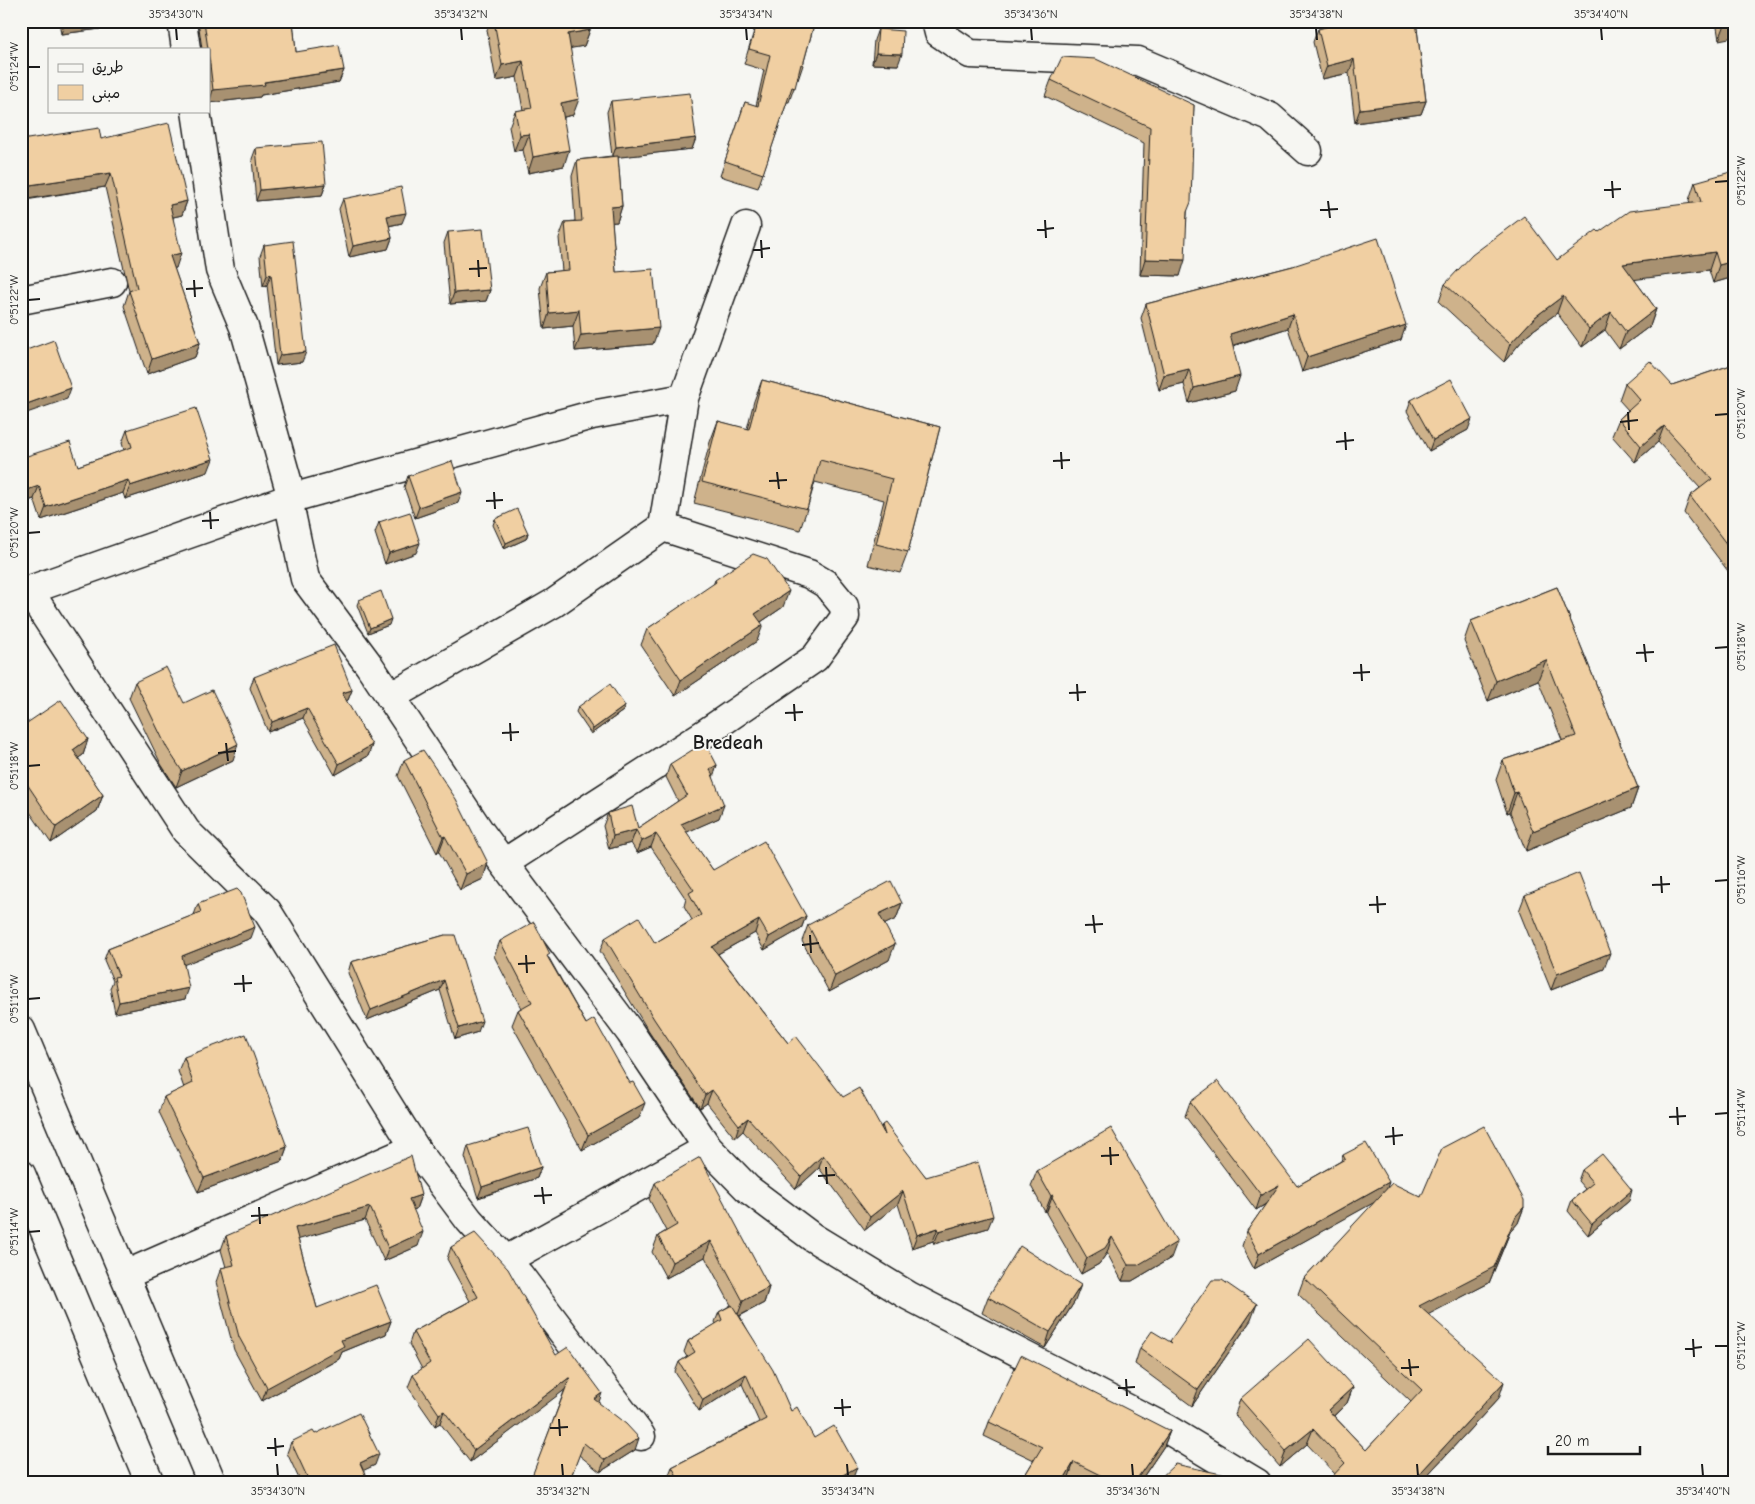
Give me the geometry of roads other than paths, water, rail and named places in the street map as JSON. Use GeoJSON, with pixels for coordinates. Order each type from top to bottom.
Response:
{"type":"FeatureCollection","features":[{"type":"Feature","properties":{"kind":"main road"},"geometry":{"type":"LineString","coordinates":[[182,21],[186,48]]}},
{"type":"Feature","properties":{"kind":"main road"},"geometry":{"type":"LineString","coordinates":[[936,21],[939,33],[970,54],[1138,61],[1270,117],[1308,151]]}},
{"type":"Feature","properties":{"kind":"main road"},"geometry":{"type":"LineString","coordinates":[[196,112],[220,270],[244,328],[290,499],[305,579],[390,697],[504,863],[630,1032],[708,1148],[748,1189],[812,1238],[909,1296],[1167,1429],[1257,1483]]}},
{"type":"Feature","properties":{"kind":"main road"},"geometry":{"type":"LineString","coordinates":[[390,697],[554,603],[663,527],[684,398],[746,226]]}},
{"type":"Feature","properties":{"kind":"main road"},"geometry":{"type":"LineString","coordinates":[[21,300],[112,282]]}},
{"type":"Feature","properties":{"kind":"main road"},"geometry":{"type":"LineString","coordinates":[[641,1436],[506,1260],[469,1220],[415,1148],[267,911],[186,831],[25,592],[290,499],[592,415],[684,398]]}},
{"type":"Feature","properties":{"kind":"main road"},"geometry":{"type":"LineString","coordinates":[[504,863],[704,734],[816,658],[845,616],[844,606],[826,584],[808,574],[663,527]]}},
{"type":"Feature","properties":{"kind":"main road"},"geometry":{"type":"LineString","coordinates":[[21,1030],[212,1483]]}},
{"type":"Feature","properties":{"kind":"main road"},"geometry":{"type":"LineString","coordinates":[[124,1276],[415,1148]]}},
{"type":"Feature","properties":{"kind":"main road"},"geometry":{"type":"LineString","coordinates":[[506,1260],[708,1148]]}},
{"type":"Feature","properties":{"kind":"main road"},"geometry":{"type":"LineString","coordinates":[[21,1174],[150,1483]]}},
{"type":"Feature","properties":{"kind":"district","name":"Bredeah"},"geometry":{"type":"Point","coordinates":[728,742]}}]}
